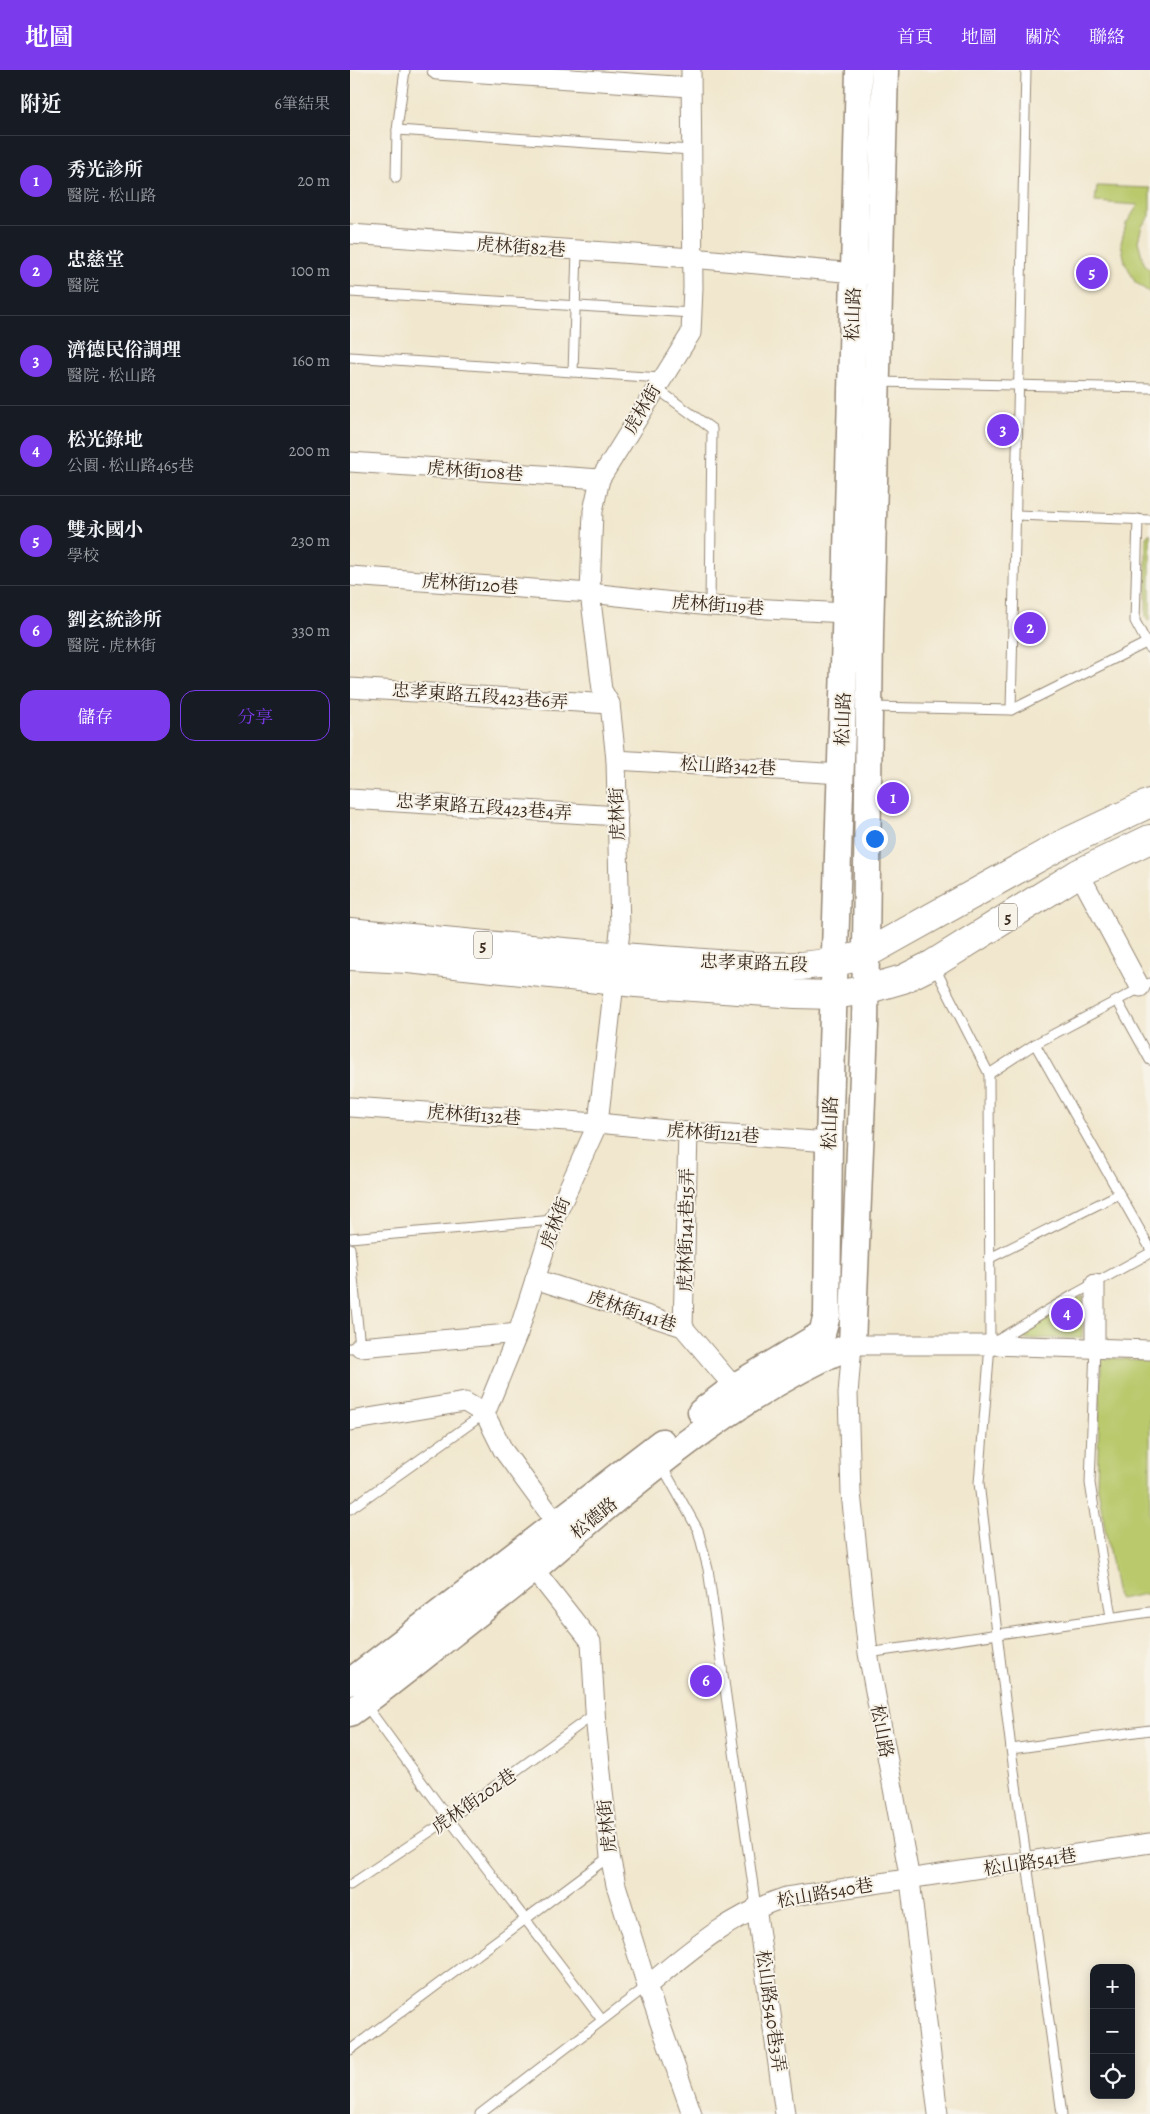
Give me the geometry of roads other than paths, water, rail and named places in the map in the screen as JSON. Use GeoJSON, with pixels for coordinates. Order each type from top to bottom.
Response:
{"type":"FeatureCollection","features":[{"type":"Feature","properties":{"kind":"main road","name":"松山路"},"geometry":{"type":"LineString","coordinates":[[822,1334],[827,1315],[829,1142],[846,613],[861,273],[859,70]]}},
{"type":"Feature","properties":{"kind":"main road","name":"松山路"},"geometry":{"type":"LineString","coordinates":[[852,1345],[865,990],[864,955],[885,70]]}},
{"type":"Feature","properties":{"kind":"main road","name":"忠孝東路五段"},"geometry":{"type":"LineString","coordinates":[[350,956],[615,969],[785,968],[835,964],[864,955],[1064,844],[1150,803]]}},
{"type":"Feature","properties":{"kind":"main road","name":"忠孝東路五段"},"geometry":{"type":"LineString","coordinates":[[350,932],[795,994],[834,994],[865,990],[903,979],[933,964],[1078,873],[1150,839]]}},
{"type":"Feature","properties":{"kind":"main road"},"geometry":{"type":"LineString","coordinates":[[822,1334],[852,1345]]}},
{"type":"Feature","properties":{"kind":"main road","name":"松德路"},"geometry":{"type":"LineString","coordinates":[[357,1708],[562,1530],[734,1386],[822,1334]]}},
{"type":"Feature","properties":{"kind":"main road","name":"松德路"},"geometry":{"type":"LineString","coordinates":[[562,1530],[661,1464],[738,1407],[815,1361],[852,1345]]}},
{"type":"Feature","properties":{"kind":"main road","name":"松德路"},"geometry":{"type":"LineString","coordinates":[[350,1681],[527,1560]]}},
{"type":"Feature","properties":{"kind":"street"},"geometry":{"type":"LineString","coordinates":[[437,70],[690,78]]}},
{"type":"Feature","properties":{"kind":"street","name":"虎林街"},"geometry":{"type":"LineString","coordinates":[[484,1414],[518,1333],[554,1220],[598,1123],[620,931],[616,760],[610,704],[602,690],[590,592],[593,511],[600,479],[690,333],[692,258],[690,78]]}},
{"type":"Feature","properties":{"kind":"street","name":"虎林街82巷"},"geometry":{"type":"LineString","coordinates":[[350,234],[692,258],[861,273]]}},
{"type":"Feature","properties":{"kind":"street","name":"虎林街108巷"},"geometry":{"type":"LineString","coordinates":[[350,462],[600,479]]}},
{"type":"Feature","properties":{"kind":"street","name":"虎林街120巷"},"geometry":{"type":"LineString","coordinates":[[350,576],[590,592]]}},
{"type":"Feature","properties":{"kind":"street","name":"虎林街119巷"},"geometry":{"type":"LineString","coordinates":[[590,592],[710,606],[846,613]]}},
{"type":"Feature","properties":{"kind":"street","name":"忠孝東路五段423巷6弄"},"geometry":{"type":"LineString","coordinates":[[350,688],[610,704]]}},
{"type":"Feature","properties":{"kind":"street","name":"松山路342巷"},"geometry":{"type":"LineString","coordinates":[[616,760],[841,774]]}},
{"type":"Feature","properties":{"kind":"street","name":"忠孝東路五段423巷4弄"},"geometry":{"type":"LineString","coordinates":[[350,799],[618,816]]}},
{"type":"Feature","properties":{"kind":"street"},"geometry":{"type":"LineString","coordinates":[[1078,873],[1145,985]]}},
{"type":"Feature","properties":{"kind":"street","name":"虎林街132巷"},"geometry":{"type":"LineString","coordinates":[[350,1107],[598,1123]]}},
{"type":"Feature","properties":{"kind":"street","name":"虎林街121巷"},"geometry":{"type":"LineString","coordinates":[[598,1123],[688,1132],[829,1142]]}},
{"type":"Feature","properties":{"kind":"street","name":"虎林街141巷15弄"},"geometry":{"type":"LineString","coordinates":[[683,1327],[688,1132]]}},
{"type":"Feature","properties":{"kind":"street","name":"虎林街141巷"},"geometry":{"type":"LineString","coordinates":[[535,1278],[683,1327],[734,1386]]}},
{"type":"Feature","properties":{"kind":"street"},"geometry":{"type":"LineString","coordinates":[[1095,1284],[1095,1347]]}},
{"type":"Feature","properties":{"kind":"street"},"geometry":{"type":"LineString","coordinates":[[355,1347],[518,1333]]}},
{"type":"Feature","properties":{"kind":"street"},"geometry":{"type":"LineString","coordinates":[[852,1345],[990,1345],[1150,1350]]}},
{"type":"Feature","properties":{"kind":"street","name":"松山路"},"geometry":{"type":"LineString","coordinates":[[852,1345],[848,1394],[851,1493],[868,1653],[910,1880],[938,2114]]}},
{"type":"Feature","properties":{"kind":"street"},"geometry":{"type":"LineString","coordinates":[[350,1421],[465,1402],[484,1414],[503,1450],[562,1530]]}},
{"type":"Feature","properties":{"kind":"street","name":"虎林街"},"geometry":{"type":"LineString","coordinates":[[527,1560],[591,1642],[610,1856],[616,1885],[647,1986],[692,2114]]}},
{"type":"Feature","properties":{"kind":"street"},"geometry":{"type":"LineString","coordinates":[[350,1681],[357,1708]]}},
{"type":"Feature","properties":{"kind":"street","name":"松山路541巷"},"geometry":{"type":"LineString","coordinates":[[910,1880],[1150,1843]]}},
{"type":"Feature","properties":{"kind":"street","name":"松山路540巷"},"geometry":{"type":"LineString","coordinates":[[647,1986],[711,1934],[756,1907],[786,1897],[910,1880]]}},
{"type":"Feature","properties":{"kind":"street","name":"松山路540巷3弄"},"geometry":{"type":"LineString","coordinates":[[756,1907],[785,2114]]}},
{"type":"Feature","properties":{"kind":"lane"},"geometry":{"type":"LineString","coordinates":[[396,178],[397,130],[404,70]]}},
{"type":"Feature","properties":{"kind":"lane"},"geometry":{"type":"LineString","coordinates":[[1011,710],[1026,70]]}},
{"type":"Feature","properties":{"kind":"lane"},"geometry":{"type":"LineString","coordinates":[[397,130],[691,150]]}},
{"type":"Feature","properties":{"kind":"lane"},"geometry":{"type":"LineString","coordinates":[[573,372],[577,251]]}},
{"type":"Feature","properties":{"kind":"lane"},"geometry":{"type":"LineString","coordinates":[[350,292],[692,313]]}},
{"type":"Feature","properties":{"kind":"lane"},"geometry":{"type":"LineString","coordinates":[[350,357],[573,372],[658,383],[712,429],[710,606]]}},
{"type":"Feature","properties":{"kind":"lane"},"geometry":{"type":"LineString","coordinates":[[877,382],[1150,388]]}},
{"type":"Feature","properties":{"kind":"lane"},"geometry":{"type":"LineString","coordinates":[[1016,515],[1150,520]]}},
{"type":"Feature","properties":{"kind":"lane"},"geometry":{"type":"LineString","coordinates":[[870,707],[1011,710],[1149,644],[1135,620],[1138,519]]}},
{"type":"Feature","properties":{"kind":"lane"},"geometry":{"type":"LineString","coordinates":[[933,964],[989,1074],[990,1345],[979,1483],[996,1635],[1062,2114]]}},
{"type":"Feature","properties":{"kind":"lane"},"geometry":{"type":"LineString","coordinates":[[989,1074],[1035,1044],[1118,1002],[1145,985]]}},
{"type":"Feature","properties":{"kind":"lane"},"geometry":{"type":"LineString","coordinates":[[1118,1002],[1150,1060]]}},
{"type":"Feature","properties":{"kind":"lane"},"geometry":{"type":"LineString","coordinates":[[1035,1044],[1150,1248]]}},
{"type":"Feature","properties":{"kind":"lane"},"geometry":{"type":"LineString","coordinates":[[990,1258],[1119,1194]]}},
{"type":"Feature","properties":{"kind":"lane"},"geometry":{"type":"LineString","coordinates":[[350,1238],[554,1220]]}},
{"type":"Feature","properties":{"kind":"lane"},"geometry":{"type":"LineString","coordinates":[[350,1248],[355,1347]]}},
{"type":"Feature","properties":{"kind":"lane"},"geometry":{"type":"LineString","coordinates":[[990,1345],[1150,1253]]}},
{"type":"Feature","properties":{"kind":"lane"},"geometry":{"type":"LineString","coordinates":[[1095,1347],[1090,1484],[1110,1617]]}},
{"type":"Feature","properties":{"kind":"lane"},"geometry":{"type":"LineString","coordinates":[[350,1509],[484,1414]]}},
{"type":"Feature","properties":{"kind":"lane"},"geometry":{"type":"LineString","coordinates":[[661,1464],[698,1530],[708,1568],[756,1907]]}},
{"type":"Feature","properties":{"kind":"lane"},"geometry":{"type":"LineString","coordinates":[[868,1653],[1150,1612]]}},
{"type":"Feature","properties":{"kind":"lane"},"geometry":{"type":"LineString","coordinates":[[357,1708],[449,1819],[602,2020]]}},
{"type":"Feature","properties":{"kind":"lane","name":"虎林街202巷"},"geometry":{"type":"LineString","coordinates":[[350,1885],[449,1819],[596,1713]]}},
{"type":"Feature","properties":{"kind":"lane"},"geometry":{"type":"LineString","coordinates":[[1011,1749],[1150,1730]]}},
{"type":"Feature","properties":{"kind":"lane"},"geometry":{"type":"LineString","coordinates":[[350,2050],[524,1918],[610,1856]]}},
{"type":"Feature","properties":{"kind":"lane"},"geometry":{"type":"LineString","coordinates":[[480,2114],[647,1986]]}},
{"type":"Feature","properties":{"kind":"place","name":"雙永國小"},"geometry":{"type":"Point","coordinates":[1092,273]}},
{"type":"Feature","properties":{"kind":"place","name":"濟德民俗調理"},"geometry":{"type":"Point","coordinates":[1003,430]}},
{"type":"Feature","properties":{"kind":"place","name":"忠慈堂"},"geometry":{"type":"Point","coordinates":[1030,628]}},
{"type":"Feature","properties":{"kind":"place","name":"秀光診所"},"geometry":{"type":"Point","coordinates":[893,798]}},
{"type":"Feature","properties":{"kind":"place","name":"松光錄地"},"geometry":{"type":"Point","coordinates":[1067,1314]}},
{"type":"Feature","properties":{"kind":"place","name":"劉玄統診所"},"geometry":{"type":"Point","coordinates":[706,1681]}}]}
